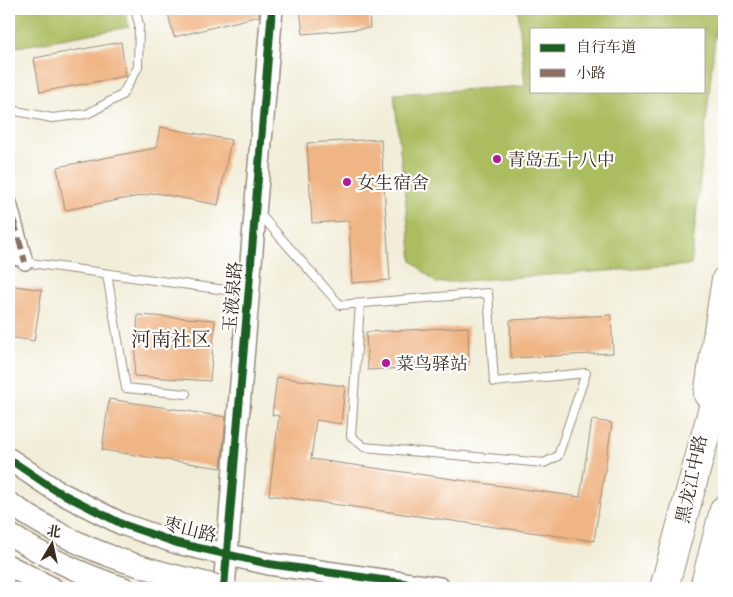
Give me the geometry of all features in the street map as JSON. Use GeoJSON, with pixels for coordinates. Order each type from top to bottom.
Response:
{"type":"FeatureCollection","features":[{"type":"Feature","properties":{"kind":"highway"},"geometry":{"type":"LineString","coordinates":[[694,482],[724,366]]}},
{"type":"Feature","properties":{"kind":"highway","name":"黑龙江中路"},"geometry":{"type":"LineString","coordinates":[[663,588],[694,482]]}},
{"type":"Feature","properties":{"kind":"highway"},"geometry":{"type":"LineString","coordinates":[[709,583],[724,510]]}},
{"type":"Feature","properties":{"kind":"main road","name":"黑龙江中路"},"geometry":{"type":"LineString","coordinates":[[694,482],[724,279]]}},
{"type":"Feature","properties":{"kind":"street","name":"玉液泉路"},"geometry":{"type":"LineString","coordinates":[[225,588],[247,293],[272,9]]}},
{"type":"Feature","properties":{"kind":"street"},"geometry":{"type":"LineString","coordinates":[[9,203],[25,262]]}},
{"type":"Feature","properties":{"kind":"street","name":"枣山路"},"geometry":{"type":"LineString","coordinates":[[9,459],[55,490],[122,524],[177,543],[269,564],[439,588]]}},
{"type":"Feature","properties":{"kind":"street"},"geometry":{"type":"LineString","coordinates":[[9,503],[79,544],[167,574],[225,588]]}},
{"type":"Feature","properties":{"kind":"street"},"geometry":{"type":"LineString","coordinates":[[9,534],[69,568],[124,588]]}},
{"type":"Feature","properties":{"kind":"street"},"geometry":{"type":"LineString","coordinates":[[9,566],[52,588]]}},
{"type":"Feature","properties":{"kind":"lane"},"geometry":{"type":"LineString","coordinates":[[9,113],[16,111],[52,118],[87,114],[122,95],[138,67],[139,24],[135,9]]}},
{"type":"Feature","properties":{"kind":"lane"},"geometry":{"type":"LineString","coordinates":[[254,208],[340,305],[488,293],[494,382],[586,373],[558,456],[544,463],[364,447],[351,436],[360,304]]}},
{"type":"Feature","properties":{"kind":"lane"},"geometry":{"type":"LineString","coordinates":[[9,260],[247,293]]}},
{"type":"Feature","properties":{"kind":"lane"},"geometry":{"type":"LineString","coordinates":[[107,274],[126,388],[186,394]]}},
{"type":"Feature","properties":{"kind":"green space"},"geometry":{"type":"Polygon","coordinates":[[[9,9],[125,9],[129,27],[17,47],[9,21],[9,9]]]}},
{"type":"Feature","properties":{"kind":"green space"},"geometry":{"type":"Polygon","coordinates":[[[518,9],[718,9],[691,265],[436,283],[412,261],[394,94],[525,86],[518,9]]]}},
{"type":"Feature","properties":{"kind":"building"},"geometry":{"type":"Polygon","coordinates":[[[167,9],[259,9],[259,16],[174,37],[167,9]]]}},
{"type":"Feature","properties":{"kind":"building"},"geometry":{"type":"Polygon","coordinates":[[[300,9],[369,9],[370,28],[303,34],[300,9]]]}},
{"type":"Feature","properties":{"kind":"building"},"geometry":{"type":"Polygon","coordinates":[[[121,42],[126,76],[40,92],[34,58],[121,42]]]}},
{"type":"Feature","properties":{"kind":"building"},"geometry":{"type":"Polygon","coordinates":[[[160,127],[231,140],[218,205],[156,193],[65,210],[57,167],[156,148],[160,127]]]}},
{"type":"Feature","properties":{"kind":"building","name":"女生宿舍"},"geometry":{"type":"Polygon","coordinates":[[[381,139],[390,280],[352,283],[349,221],[312,223],[307,143],[381,139]]]}},
{"type":"Feature","properties":{"kind":"building"},"geometry":{"type":"Polygon","coordinates":[[[9,285],[42,290],[34,341],[9,337],[9,285]]]}},
{"type":"Feature","properties":{"kind":"building"},"geometry":{"type":"Polygon","coordinates":[[[138,315],[215,320],[210,381],[134,376],[138,315]]]}},
{"type":"Feature","properties":{"kind":"building"},"geometry":{"type":"Polygon","coordinates":[[[611,315],[613,353],[511,358],[510,320],[611,315]]]}},
{"type":"Feature","properties":{"kind":"building"},"geometry":{"type":"Polygon","coordinates":[[[468,327],[469,365],[368,370],[366,332],[468,327]]]}},
{"type":"Feature","properties":{"kind":"building"},"geometry":{"type":"Polygon","coordinates":[[[277,377],[345,386],[341,424],[316,420],[311,459],[580,497],[592,420],[612,423],[594,541],[269,495],[279,416],[272,415],[277,377]]]}},
{"type":"Feature","properties":{"kind":"building"},"geometry":{"type":"Polygon","coordinates":[[[109,399],[226,417],[221,468],[102,450],[109,399]]]}},
{"type":"Feature","properties":{"kind":"marked path"},"geometry":{"type":"LineString","coordinates":[[9,203],[25,262]]}},
{"type":"Feature","properties":{"kind":"cycle path"},"geometry":{"type":"LineString","coordinates":[[224,588],[272,9]]}},
{"type":"Feature","properties":{"kind":"cycle path"},"geometry":{"type":"LineString","coordinates":[[9,459],[55,490],[122,524],[177,543],[269,564],[439,588]]}},
{"type":"Feature","properties":{"kind":"place","name":"青岛五十八中"},"geometry":{"type":"Point","coordinates":[497,159]}},
{"type":"Feature","properties":{"kind":"place","name":"女生宿舍"},"geometry":{"type":"Point","coordinates":[347,182]}},
{"type":"Feature","properties":{"kind":"place","name":"菜鸟驿站"},"geometry":{"type":"Point","coordinates":[386,363]}},
{"type":"Feature","properties":{"kind":"district","name":"河南社区"},"geometry":{"type":"Point","coordinates":[171,338]}}]}
